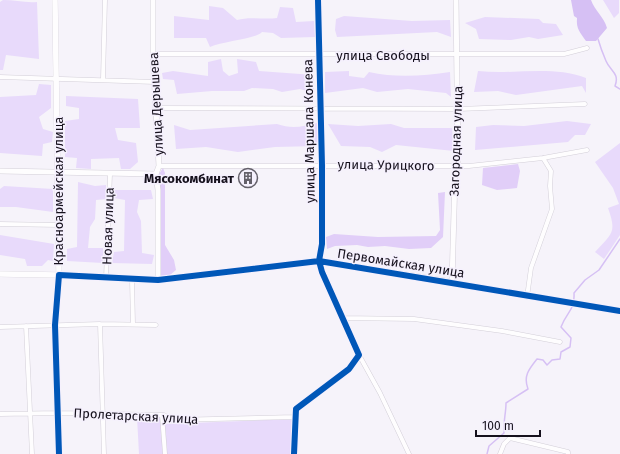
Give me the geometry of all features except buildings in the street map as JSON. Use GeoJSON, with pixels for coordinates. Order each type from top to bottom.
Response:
{"type":"FeatureCollection","features":[{"type":"Feature","properties":{"kind":"main road","name":"Красноармейская улица"},"geometry":{"type":"LineString","coordinates":[[55,0],[59,276]]}},
{"type":"Feature","properties":{"kind":"main road","name":"Первомайская улица"},"geometry":{"type":"LineString","coordinates":[[0,274],[59,276]]}},
{"type":"Feature","properties":{"kind":"street"},"geometry":{"type":"LineString","coordinates":[[104,79],[105,0]]}},
{"type":"Feature","properties":{"kind":"street","name":"улица Дерышева"},"geometry":{"type":"LineString","coordinates":[[153,0],[159,166],[156,174],[158,190],[158,280]]}},
{"type":"Feature","properties":{"kind":"street","name":"улица Маршала Конева"},"geometry":{"type":"LineString","coordinates":[[318,0],[322,165],[322,244],[319,261]]}},
{"type":"Feature","properties":{"kind":"street","name":"Загородная улица"},"geometry":{"type":"LineString","coordinates":[[452,282],[454,176],[458,166],[458,55],[456,0]]}},
{"type":"Feature","properties":{"kind":"street","name":"улица Свободы"},"geometry":{"type":"LineString","coordinates":[[154,54],[564,54],[587,48]]}},
{"type":"Feature","properties":{"kind":"street"},"geometry":{"type":"LineString","coordinates":[[0,77],[104,79],[155,82]]}},
{"type":"Feature","properties":{"kind":"street"},"geometry":{"type":"LineString","coordinates":[[156,108],[321,110],[458,109],[585,104]]}},
{"type":"Feature","properties":{"kind":"street","name":"улица Урицкого"},"geometry":{"type":"LineString","coordinates":[[159,166],[458,166],[543,158],[587,150]]}},
{"type":"Feature","properties":{"kind":"street"},"geometry":{"type":"LineString","coordinates":[[527,296],[531,268],[552,209],[550,186],[551,172],[543,158]]}},
{"type":"Feature","properties":{"kind":"street"},"geometry":{"type":"LineString","coordinates":[[0,172],[156,174]]}},
{"type":"Feature","properties":{"kind":"street","name":"Новая улица"},"geometry":{"type":"LineString","coordinates":[[106,278],[110,174]]}},
{"type":"Feature","properties":{"kind":"street"},"geometry":{"type":"LineString","coordinates":[[0,224],[59,225]]}},
{"type":"Feature","properties":{"kind":"street"},"geometry":{"type":"LineString","coordinates":[[319,261],[322,272],[359,355],[380,393],[409,454]]}},
{"type":"Feature","properties":{"kind":"street","name":"Первомайская улица"},"geometry":{"type":"LineString","coordinates":[[59,276],[158,280],[319,261],[620,311]]}},
{"type":"Feature","properties":{"kind":"street","name":"Красноармейская улица"},"geometry":{"type":"LineString","coordinates":[[59,276],[55,325],[59,454]]}},
{"type":"Feature","properties":{"kind":"street"},"geometry":{"type":"LineString","coordinates":[[132,280],[133,324]]}},
{"type":"Feature","properties":{"kind":"street"},"geometry":{"type":"LineString","coordinates":[[342,318],[414,319],[502,331],[560,342]]}},
{"type":"Feature","properties":{"kind":"street"},"geometry":{"type":"LineString","coordinates":[[100,324],[104,454]]}},
{"type":"Feature","properties":{"kind":"street"},"geometry":{"type":"LineString","coordinates":[[0,327],[100,324],[156,325]]}},
{"type":"Feature","properties":{"kind":"street"},"geometry":{"type":"LineString","coordinates":[[26,326],[32,454]]}},
{"type":"Feature","properties":{"kind":"street"},"geometry":{"type":"LineString","coordinates":[[294,454],[296,409],[349,368],[359,355]]}},
{"type":"Feature","properties":{"kind":"street","name":"Пролетарская улица"},"geometry":{"type":"LineString","coordinates":[[0,414],[58,412],[162,415],[171,420],[295,417]]}},
{"type":"Feature","properties":{"kind":"street"},"geometry":{"type":"LineString","coordinates":[[162,415],[165,454]]}},
{"type":"Feature","properties":{"kind":"street"},"geometry":{"type":"LineString","coordinates":[[500,454],[504,444],[510,438],[568,452],[568,454]]}},
{"type":"Feature","properties":{"kind":"shaded area"},"geometry":{"type":"Polygon","coordinates":[[[3,0],[37,2],[39,59],[6,55],[3,70],[0,70],[0,2],[3,0]]]}},
{"type":"Feature","properties":{"kind":"shaded area"},"geometry":{"type":"Polygon","coordinates":[[[571,0],[591,0],[604,21],[607,28],[596,41],[586,41],[580,33],[577,25],[577,18],[574,16],[571,0]]]}},
{"type":"Feature","properties":{"kind":"shaded area"},"geometry":{"type":"Polygon","coordinates":[[[603,0],[619,0],[619,13],[614,18],[603,0]]]}},
{"type":"Feature","properties":{"kind":"shaded area"},"geometry":{"type":"Polygon","coordinates":[[[209,6],[223,8],[237,20],[247,18],[277,18],[280,7],[293,8],[296,22],[314,21],[315,37],[281,38],[273,33],[262,32],[253,36],[210,47],[206,38],[174,38],[174,16],[209,20],[209,6]]]}},
{"type":"Feature","properties":{"kind":"shaded area"},"geometry":{"type":"Polygon","coordinates":[[[344,16],[412,21],[450,20],[451,37],[437,32],[337,37],[335,30],[336,19],[344,16]]]}},
{"type":"Feature","properties":{"kind":"shaded area"},"geometry":{"type":"Polygon","coordinates":[[[485,17],[539,19],[543,23],[556,24],[563,35],[538,39],[529,37],[511,40],[479,39],[476,29],[465,23],[485,17]]]}},
{"type":"Feature","properties":{"kind":"shaded area"},"geometry":{"type":"Polygon","coordinates":[[[221,59],[223,71],[229,76],[238,73],[237,59],[256,62],[259,71],[314,75],[314,93],[300,89],[282,92],[273,89],[252,88],[244,91],[212,91],[177,94],[174,80],[163,79],[162,73],[173,71],[208,76],[208,62],[221,59]]]}},
{"type":"Feature","properties":{"kind":"shaded area"},"geometry":{"type":"Polygon","coordinates":[[[349,71],[349,76],[364,78],[369,72],[410,76],[450,72],[451,97],[446,93],[408,89],[377,92],[363,88],[325,93],[325,72],[349,71]]]}},
{"type":"Feature","properties":{"kind":"shaded area"},"geometry":{"type":"Polygon","coordinates":[[[478,71],[546,71],[573,74],[586,78],[586,93],[582,86],[516,95],[498,91],[474,92],[478,71]]]}},
{"type":"Feature","properties":{"kind":"shaded area"},"geometry":{"type":"Polygon","coordinates":[[[39,84],[51,85],[51,108],[39,117],[43,129],[53,132],[52,142],[43,144],[42,156],[0,153],[0,97],[36,95],[39,84]]]}},
{"type":"Feature","properties":{"kind":"shaded area"},"geometry":{"type":"Polygon","coordinates":[[[66,96],[138,99],[140,128],[115,128],[118,140],[136,143],[138,162],[130,169],[121,169],[119,158],[91,159],[91,169],[76,168],[77,158],[65,157],[65,121],[79,119],[79,108],[66,106],[66,96]]]}},
{"type":"Feature","properties":{"kind":"shaded area"},"geometry":{"type":"Polygon","coordinates":[[[567,121],[591,124],[585,135],[575,135],[568,142],[475,150],[476,127],[493,125],[524,126],[567,121]]]}},
{"type":"Feature","properties":{"kind":"shaded area"},"geometry":{"type":"Polygon","coordinates":[[[317,123],[318,146],[275,147],[238,152],[206,147],[176,149],[174,125],[190,130],[277,124],[287,127],[297,127],[317,123]]]}},
{"type":"Feature","properties":{"kind":"shaded area"},"geometry":{"type":"Polygon","coordinates":[[[328,124],[358,126],[391,124],[404,128],[452,128],[454,151],[396,145],[382,152],[370,147],[341,146],[328,124]]]}},
{"type":"Feature","properties":{"kind":"shaded area"},"geometry":{"type":"Polygon","coordinates":[[[620,143],[620,235],[604,259],[595,252],[611,232],[612,223],[608,208],[619,204],[613,188],[595,162],[620,143]]]}},
{"type":"Feature","properties":{"kind":"shaded area"},"geometry":{"type":"Polygon","coordinates":[[[518,164],[520,171],[517,188],[497,190],[482,185],[483,168],[518,164]]]}},
{"type":"Feature","properties":{"kind":"shaded area"},"geometry":{"type":"Polygon","coordinates":[[[163,168],[165,173],[165,245],[174,260],[176,270],[170,275],[160,277],[159,174],[163,168]]]}},
{"type":"Feature","properties":{"kind":"shaded area"},"geometry":{"type":"Polygon","coordinates":[[[78,182],[95,186],[106,185],[106,199],[96,200],[95,219],[90,227],[88,248],[103,248],[103,263],[67,261],[67,249],[77,247],[78,182]]]}},
{"type":"Feature","properties":{"kind":"shaded area"},"geometry":{"type":"Polygon","coordinates":[[[4,186],[53,189],[53,212],[16,207],[0,207],[0,189],[4,186]]]}},
{"type":"Feature","properties":{"kind":"shaded area"},"geometry":{"type":"Polygon","coordinates":[[[113,190],[151,190],[153,199],[139,200],[137,212],[141,221],[142,253],[154,255],[152,264],[112,263],[114,252],[124,251],[125,200],[114,198],[113,190]]]}},
{"type":"Feature","properties":{"kind":"shaded area"},"geometry":{"type":"Polygon","coordinates":[[[445,192],[443,237],[431,248],[409,249],[357,245],[335,246],[327,249],[326,237],[334,234],[378,237],[436,236],[440,230],[438,193],[445,192]]]}},
{"type":"Feature","properties":{"kind":"shaded area"},"geometry":{"type":"Polygon","coordinates":[[[0,235],[54,244],[53,261],[48,260],[42,266],[27,266],[25,259],[0,255],[0,235]]]}},
{"type":"Feature","properties":{"kind":"shaded area"},"geometry":{"type":"Polygon","coordinates":[[[137,417],[164,417],[165,424],[293,419],[292,454],[139,454],[137,417]]]}},
{"type":"Feature","properties":{"kind":"waterway"},"geometry":{"type":"LineString","coordinates":[[598,39],[606,61],[614,72],[616,78],[615,86],[620,89]]}},
{"type":"Feature","properties":{"kind":"waterway"},"geometry":{"type":"LineString","coordinates":[[487,454],[489,446],[504,433],[506,403],[528,389],[526,380],[529,369],[537,359],[543,360],[547,365],[552,360],[560,359],[561,352],[570,347],[571,338],[561,327],[572,307],[574,293],[585,280],[599,270],[620,239]]}},
{"type":"Feature","properties":{"kind":"cycle path"},"geometry":{"type":"LineString","coordinates":[[294,454],[296,409],[349,369],[359,355],[322,272],[319,261],[322,244],[322,165],[318,0]]}},
{"type":"Feature","properties":{"kind":"cycle path"},"geometry":{"type":"LineString","coordinates":[[59,454],[55,325],[59,275],[158,280],[319,261],[620,311]]}},
{"type":"Feature","properties":{"kind":"place","name":"Мясокомбинат"},"geometry":{"type":"Point","coordinates":[248,178]}}]}
